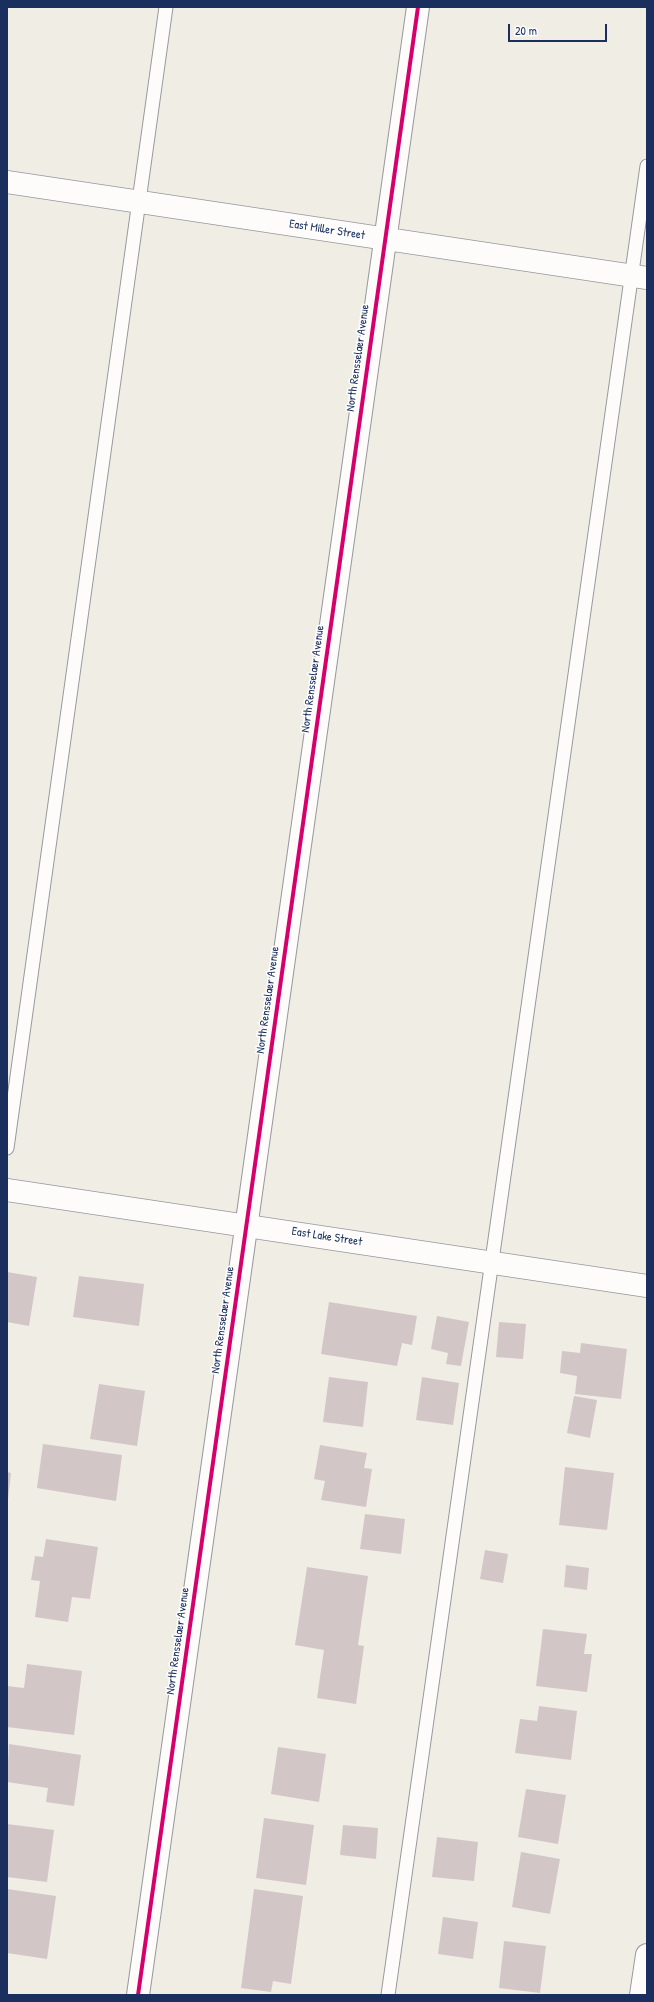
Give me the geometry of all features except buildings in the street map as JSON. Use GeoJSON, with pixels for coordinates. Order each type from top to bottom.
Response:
{"type":"FeatureCollection","features":[{"type":"Feature","properties":{"kind":"street","name":"North Rensselaer Avenue"},"geometry":{"type":"LineString","coordinates":[[138,1995],[418,7]]}},
{"type":"Feature","properties":{"kind":"street","name":"East Miller Street"},"geometry":{"type":"LineString","coordinates":[[7,182],[639,277]]}},
{"type":"Feature","properties":{"kind":"street","name":"East Lake Street"},"geometry":{"type":"LineString","coordinates":[[7,1190],[647,1286]]}},
{"type":"Feature","properties":{"kind":"street"},"geometry":{"type":"LineString","coordinates":[[641,1995],[647,1955]]}},
{"type":"Feature","properties":{"kind":"lane"},"geometry":{"type":"LineString","coordinates":[[7,1148],[166,7]]}},
{"type":"Feature","properties":{"kind":"lane"},"geometry":{"type":"LineString","coordinates":[[388,1995],[492,1263],[639,277],[647,166]]}},
{"type":"Feature","properties":{"kind":"cycle path"},"geometry":{"type":"LineString","coordinates":[[138,1995],[418,7]]}}]}
